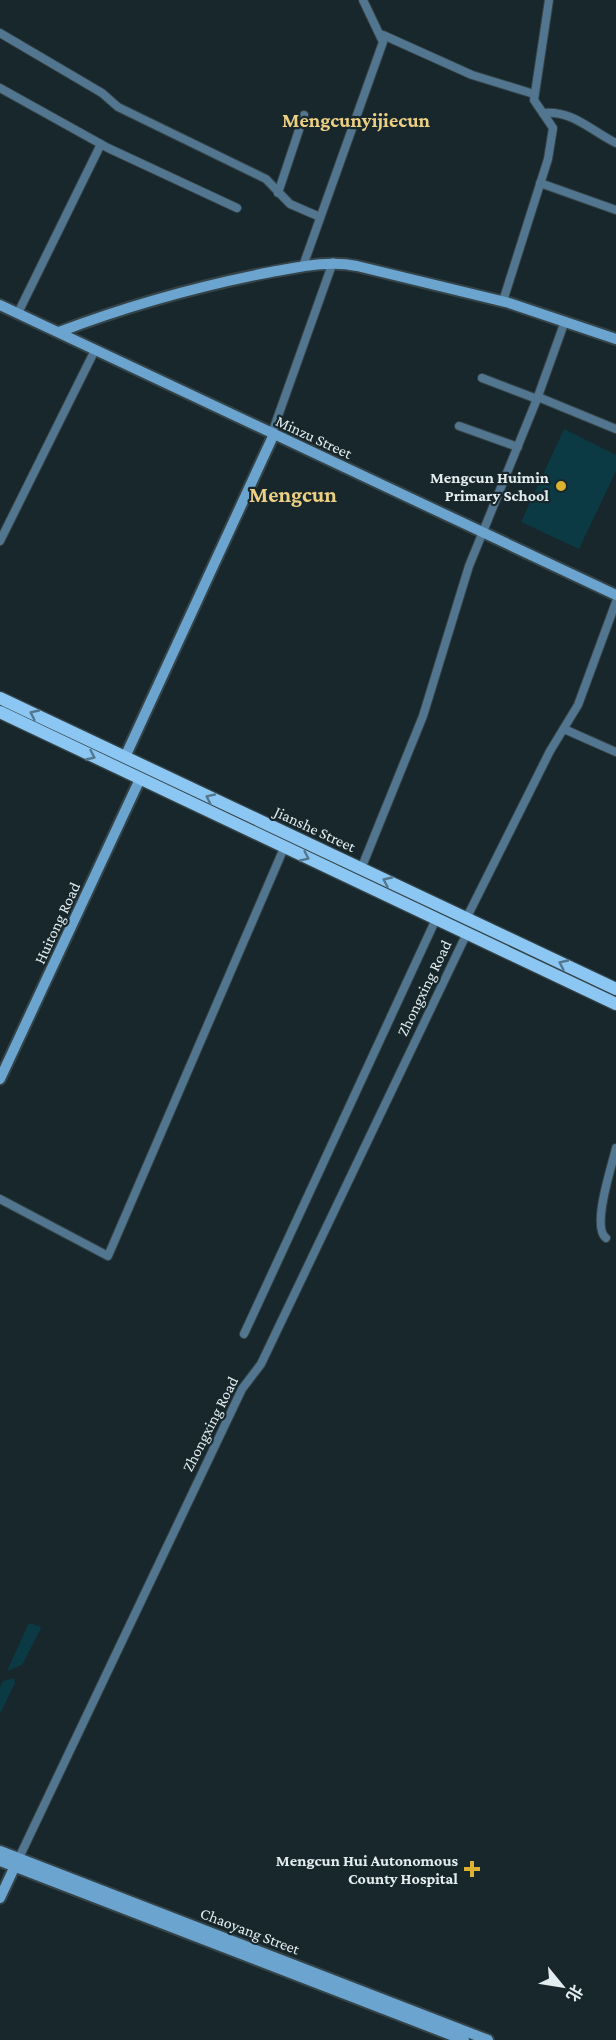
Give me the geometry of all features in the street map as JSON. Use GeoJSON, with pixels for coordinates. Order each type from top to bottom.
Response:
{"type":"FeatureCollection","features":[{"type":"Feature","properties":{"kind":"main road","name":"Jianshe Street"},"geometry":{"type":"LineString","coordinates":[[0,698],[616,989]]}},
{"type":"Feature","properties":{"kind":"main road","name":"Jianshe Street"},"geometry":{"type":"LineString","coordinates":[[0,712],[616,1004]]}},
{"type":"Feature","properties":{"kind":"street"},"geometry":{"type":"LineString","coordinates":[[303,266],[384,42],[363,0]]}},
{"type":"Feature","properties":{"kind":"street"},"geometry":{"type":"LineString","coordinates":[[503,301],[540,183],[553,128],[534,100],[549,0]]}},
{"type":"Feature","properties":{"kind":"street"},"geometry":{"type":"LineString","coordinates":[[0,33],[102,93],[118,108],[266,179],[290,204],[320,218]]}},
{"type":"Feature","properties":{"kind":"street"},"geometry":{"type":"LineString","coordinates":[[382,35],[472,75],[534,94]]}},
{"type":"Feature","properties":{"kind":"street"},"geometry":{"type":"LineString","coordinates":[[0,88],[101,144],[237,208]]}},
{"type":"Feature","properties":{"kind":"street"},"geometry":{"type":"LineString","coordinates":[[543,113],[552,112],[576,118],[594,132],[616,143]]}},
{"type":"Feature","properties":{"kind":"street"},"geometry":{"type":"LineString","coordinates":[[278,193],[304,115]]}},
{"type":"Feature","properties":{"kind":"street"},"geometry":{"type":"LineString","coordinates":[[18,314],[101,144]]}},
{"type":"Feature","properties":{"kind":"street"},"geometry":{"type":"LineString","coordinates":[[540,183],[616,210]]}},
{"type":"Feature","properties":{"kind":"street"},"geometry":{"type":"LineString","coordinates":[[125,757],[273,434],[333,262]]}},
{"type":"Feature","properties":{"kind":"street"},"geometry":{"type":"LineString","coordinates":[[58,332],[203,287],[333,262],[503,301],[616,339]]}},
{"type":"Feature","properties":{"kind":"street","name":"Minzu Street"},"geometry":{"type":"LineString","coordinates":[[0,305],[616,595]]}},
{"type":"Feature","properties":{"kind":"street"},"geometry":{"type":"LineString","coordinates":[[362,869],[423,716],[470,566],[538,398],[565,321]]}},
{"type":"Feature","properties":{"kind":"street"},"geometry":{"type":"LineString","coordinates":[[0,540],[95,350]]}},
{"type":"Feature","properties":{"kind":"street"},"geometry":{"type":"LineString","coordinates":[[482,378],[616,429]]}},
{"type":"Feature","properties":{"kind":"street"},"geometry":{"type":"LineString","coordinates":[[459,426],[518,447]]}},
{"type":"Feature","properties":{"kind":"street"},"geometry":{"type":"LineString","coordinates":[[466,919],[550,750],[584,691],[616,602]]}},
{"type":"Feature","properties":{"kind":"street"},"geometry":{"type":"LineString","coordinates":[[564,729],[616,752]]}},
{"type":"Feature","properties":{"kind":"street","name":"Huitong Road"},"geometry":{"type":"LineString","coordinates":[[0,1079],[141,779]]}},
{"type":"Feature","properties":{"kind":"street"},"geometry":{"type":"LineString","coordinates":[[0,1199],[108,1256],[284,848]]}},
{"type":"Feature","properties":{"kind":"street"},"geometry":{"type":"LineString","coordinates":[[244,1334],[436,919]]}},
{"type":"Feature","properties":{"kind":"street","name":"Zhongxing Road"},"geometry":{"type":"LineString","coordinates":[[0,1898],[242,1389],[261,1364],[466,933]]}},
{"type":"Feature","properties":{"kind":"street"},"geometry":{"type":"LineString","coordinates":[[606,1238],[600,1232],[599,1220],[616,1148]]}},
{"type":"Feature","properties":{"kind":"street","name":"Chaoyang Street"},"geometry":{"type":"LineString","coordinates":[[0,1851],[17,1862],[464,2040]]}},
{"type":"Feature","properties":{"kind":"street","name":"Chaoyang Street"},"geometry":{"type":"LineString","coordinates":[[0,1861],[17,1862],[488,2040]]}},
{"type":"Feature","properties":{"kind":"shaded area","name":"Mengcun Huimin Primary School"},"geometry":{"type":"Polygon","coordinates":[[[564,429],[616,455],[616,471],[579,549],[521,522],[564,429]]]}},
{"type":"Feature","properties":{"kind":"shaded area"},"geometry":{"type":"Polygon","coordinates":[[[29,1623],[41,1627],[40,1630],[22,1665],[7,1671],[29,1623]]]}},
{"type":"Feature","properties":{"kind":"shaded area"},"geometry":{"type":"Polygon","coordinates":[[[14,1678],[15,1683],[0,1714],[0,1687],[3,1681],[14,1678]]]}},
{"type":"Feature","properties":{"kind":"place","name":"Mengcun Huimin Primary School"},"geometry":{"type":"Point","coordinates":[561,486]}},
{"type":"Feature","properties":{"kind":"place","name":"Mengcun Hui Autonomous County Hospital"},"geometry":{"type":"Point","coordinates":[472,1869]}},
{"type":"Feature","properties":{"kind":"district","name":"Mengcunyijiecun"},"geometry":{"type":"Point","coordinates":[356,120]}},
{"type":"Feature","properties":{"kind":"district","name":"Mengcun"},"geometry":{"type":"Point","coordinates":[293,494]}}]}
